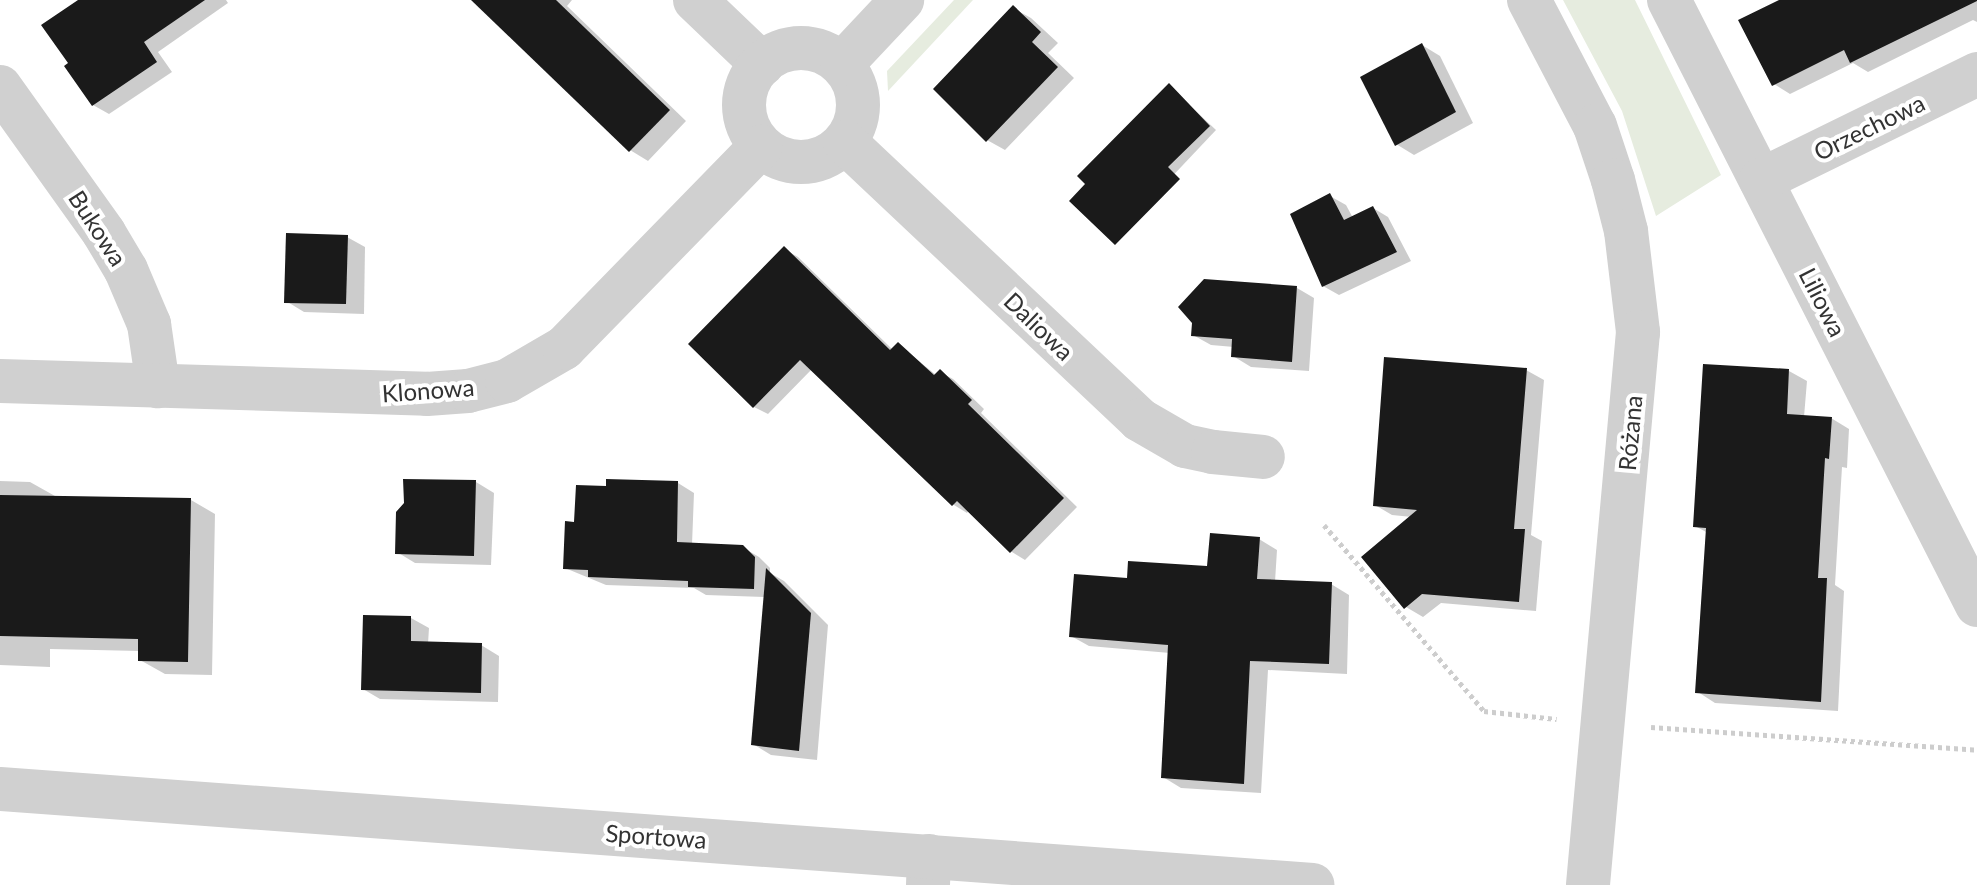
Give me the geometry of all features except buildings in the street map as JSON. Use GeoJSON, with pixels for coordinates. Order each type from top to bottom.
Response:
{"type":"FeatureCollection","features":[{"type":"Feature","properties":{"kind":"street"},"geometry":{"type":"LineString","coordinates":[[695,0],[762,64]]}},
{"type":"Feature","properties":{"kind":"street"},"geometry":{"type":"LineString","coordinates":[[842,64],[902,0]]}},
{"type":"Feature","properties":{"kind":"street","name":"Różana"},"geometry":{"type":"LineString","coordinates":[[1529,0],[1595,126],[1626,231],[1634,283],[1637,347],[1588,885]]}},
{"type":"Feature","properties":{"kind":"street","name":"Liliowa"},"geometry":{"type":"LineString","coordinates":[[1669,0],[1977,605]]}},
{"type":"Feature","properties":{"kind":"street"},"geometry":{"type":"LineString","coordinates":[[804,48],[825,53],[842,64],[854,83],[859,104],[855,125],[845,142],[828,155],[808,161],[785,160],[761,146],[746,116],[745,99],[749,81],[762,64],[780,52],[804,48]]}},
{"type":"Feature","properties":{"kind":"street","name":"Orzechowa"},"geometry":{"type":"LineString","coordinates":[[1761,180],[1977,74]]}},
{"type":"Feature","properties":{"kind":"street","name":"Bukowa"},"geometry":{"type":"LineString","coordinates":[[0,87],[104,233],[126,270],[149,324],[158,386]]}},
{"type":"Feature","properties":{"kind":"street","name":"Daliowa"},"geometry":{"type":"LineString","coordinates":[[845,142],[1140,420],[1185,446],[1263,457]]}},
{"type":"Feature","properties":{"kind":"street","name":"Klonowa"},"geometry":{"type":"LineString","coordinates":[[0,381],[427,394],[468,391],[507,381],[564,348],[761,146]]}},
{"type":"Feature","properties":{"kind":"street","name":"Sportowa"},"geometry":{"type":"LineString","coordinates":[[0,789],[929,870],[1312,885]]}},
{"type":"Feature","properties":{"kind":"path"},"geometry":{"type":"LineString","coordinates":[[1324,525],[1484,711],[1603,724],[1977,750]]}},
{"type":"Feature","properties":{"kind":"shaded area"},"geometry":{"type":"Polygon","coordinates":[[[954,0],[973,0],[888,91],[887,71],[954,0]]]}},
{"type":"Feature","properties":{"kind":"shaded area"},"geometry":{"type":"Polygon","coordinates":[[[1563,0],[1635,0],[1721,175],[1656,216],[1622,111],[1563,0]]]}}]}
